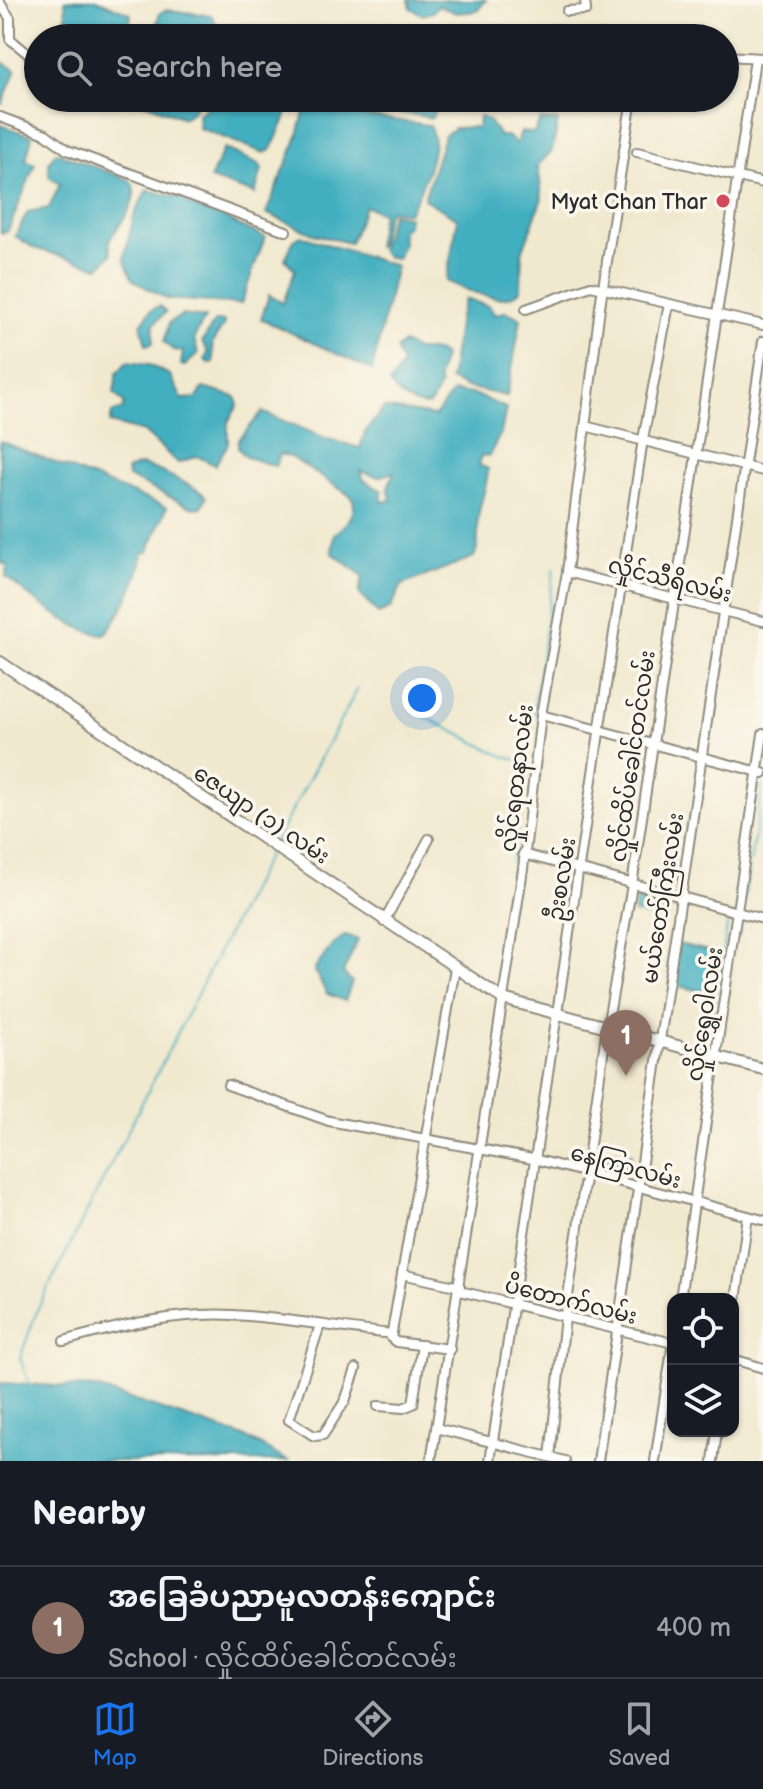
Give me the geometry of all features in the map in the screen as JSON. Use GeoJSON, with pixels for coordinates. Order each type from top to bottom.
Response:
{"type":"FeatureCollection","features":[{"type":"Feature","properties":{"kind":"street"},"geometry":{"type":"LineString","coordinates":[[567,11],[586,10],[585,0]]}},
{"type":"Feature","properties":{"kind":"street"},"geometry":{"type":"LineString","coordinates":[[0,3],[10,18],[10,39],[24,50]]}},
{"type":"Feature","properties":{"kind":"street"},"geometry":{"type":"LineString","coordinates":[[739,57],[759,59]]}},
{"type":"Feature","properties":{"kind":"street","name":"လှိုင်ထိပ်ခေါင်တင်လမ်း"},"geometry":{"type":"LineString","coordinates":[[546,1458],[607,1027],[632,885],[735,177],[759,59]]}},
{"type":"Feature","properties":{"kind":"street","name":"လှိုင်ရတနာလမ်း"},"geometry":{"type":"LineString","coordinates":[[431,1461],[503,999],[541,715],[567,572],[630,112]]}},
{"type":"Feature","properties":{"kind":"street"},"geometry":{"type":"LineString","coordinates":[[0,117],[46,134],[67,150],[286,231]]}},
{"type":"Feature","properties":{"kind":"street"},"geometry":{"type":"LineString","coordinates":[[637,152],[763,183]]}},
{"type":"Feature","properties":{"kind":"street"},"geometry":{"type":"LineString","coordinates":[[526,309],[591,286],[763,325]]}},
{"type":"Feature","properties":{"kind":"street","name":"ဦးစလမ်း"},"geometry":{"type":"LineString","coordinates":[[490,1461],[517,1305],[643,439],[669,304]]}},
{"type":"Feature","properties":{"kind":"street","name":"မယ်တော်ကြီးလမ်း"},"geometry":{"type":"LineString","coordinates":[[598,1461],[763,341]]}},
{"type":"Feature","properties":{"kind":"street"},"geometry":{"type":"LineString","coordinates":[[585,426],[763,471]]}},
{"type":"Feature","properties":{"kind":"street","name":"လှိုင်သီရိလမ်း"},"geometry":{"type":"LineString","coordinates":[[567,572],[763,621]]}},
{"type":"Feature","properties":{"kind":"street","name":"ဇေယျာ (၁) လမ်း"},"geometry":{"type":"LineString","coordinates":[[0,662],[503,999],[763,1069]]}},
{"type":"Feature","properties":{"kind":"street"},"geometry":{"type":"LineString","coordinates":[[541,715],[761,772]]}},
{"type":"Feature","properties":{"kind":"street","name":"လှိုင်ရွှေဝါလမ်း"},"geometry":{"type":"LineString","coordinates":[[681,1293],[761,772],[763,734]]}},
{"type":"Feature","properties":{"kind":"street"},"geometry":{"type":"LineString","coordinates":[[384,922],[429,839]]}},
{"type":"Feature","properties":{"kind":"street"},"geometry":{"type":"LineString","coordinates":[[523,854],[763,919]]}},
{"type":"Feature","properties":{"kind":"street"},"geometry":{"type":"LineString","coordinates":[[450,1349],[396,1342],[391,1334],[455,968]]}},
{"type":"Feature","properties":{"kind":"street","name":"နေကြာလမ်း"},"geometry":{"type":"LineString","coordinates":[[228,1085],[329,1121],[538,1160],[763,1220]]}},
{"type":"Feature","properties":{"kind":"street"},"geometry":{"type":"LineString","coordinates":[[737,1293],[748,1216]]}},
{"type":"Feature","properties":{"kind":"street","name":"ပိတောက်လမ်း"},"geometry":{"type":"LineString","coordinates":[[402,1274],[667,1342]]}},
{"type":"Feature","properties":{"kind":"street"},"geometry":{"type":"LineString","coordinates":[[64,1341],[115,1326],[232,1315],[391,1334]]}},
{"type":"Feature","properties":{"kind":"street"},"geometry":{"type":"LineString","coordinates":[[320,1325],[289,1420],[314,1436],[323,1435],[345,1401],[356,1369]]}},
{"type":"Feature","properties":{"kind":"street"},"geometry":{"type":"LineString","coordinates":[[378,1406],[403,1408],[413,1404],[422,1345]]}},
{"type":"Feature","properties":{"kind":"street"},"geometry":{"type":"LineString","coordinates":[[739,1361],[763,1368]]}},
{"type":"Feature","properties":{"kind":"street"},"geometry":{"type":"LineString","coordinates":[[655,1461],[670,1365]]}},
{"type":"Feature","properties":{"kind":"street"},"geometry":{"type":"LineString","coordinates":[[436,1428],[565,1461]]}},
{"type":"Feature","properties":{"kind":"street"},"geometry":{"type":"LineString","coordinates":[[713,1461],[716,1437]]}},
{"type":"Feature","properties":{"kind":"water"},"geometry":{"type":"Polygon","coordinates":[[[65,0],[96,0],[131,14],[130,24],[67,24],[65,0]]]}},
{"type":"Feature","properties":{"kind":"water"},"geometry":{"type":"Polygon","coordinates":[[[409,0],[486,0],[477,11],[456,13],[438,5],[433,12],[423,15],[411,8],[409,0]]]}},
{"type":"Feature","properties":{"kind":"water"},"geometry":{"type":"Polygon","coordinates":[[[165,10],[211,15],[216,24],[156,24],[160,13],[165,10]]]}},
{"type":"Feature","properties":{"kind":"water"},"geometry":{"type":"Polygon","coordinates":[[[0,61],[16,70],[2,104],[0,103],[0,61]]]}},
{"type":"Feature","properties":{"kind":"water"},"geometry":{"type":"Polygon","coordinates":[[[168,112],[192,112],[184,118],[168,112]]]}},
{"type":"Feature","properties":{"kind":"water"},"geometry":{"type":"Polygon","coordinates":[[[287,112],[271,150],[264,153],[199,128],[198,114],[287,112]]]}},
{"type":"Feature","properties":{"kind":"water"},"geometry":{"type":"Polygon","coordinates":[[[304,112],[337,112],[430,125],[433,144],[429,165],[408,213],[390,210],[379,246],[376,247],[382,213],[365,206],[350,243],[313,234],[266,213],[297,139],[304,112]]]}},
{"type":"Feature","properties":{"kind":"water"},"geometry":{"type":"Polygon","coordinates":[[[399,112],[434,112],[432,118],[399,112]]]}},
{"type":"Feature","properties":{"kind":"water"},"geometry":{"type":"Polygon","coordinates":[[[479,116],[489,121],[499,136],[508,136],[516,144],[521,132],[534,133],[540,120],[558,121],[552,151],[538,165],[542,198],[522,253],[521,290],[504,297],[484,296],[446,281],[458,219],[424,199],[444,136],[454,128],[478,127],[479,116]]]}},
{"type":"Feature","properties":{"kind":"water"},"geometry":{"type":"Polygon","coordinates":[[[0,125],[32,136],[26,160],[35,164],[8,231],[1,233],[0,125]]]}},
{"type":"Feature","properties":{"kind":"water"},"geometry":{"type":"Polygon","coordinates":[[[224,148],[259,164],[262,169],[255,194],[210,179],[224,148]]]}},
{"type":"Feature","properties":{"kind":"water"},"geometry":{"type":"Polygon","coordinates":[[[56,152],[130,180],[134,187],[132,203],[109,240],[111,255],[99,267],[34,248],[15,236],[28,212],[49,208],[60,184],[49,177],[49,162],[56,152]]]}},
{"type":"Feature","properties":{"kind":"water"},"geometry":{"type":"Polygon","coordinates":[[[147,190],[182,198],[191,207],[205,205],[265,237],[241,304],[167,299],[133,280],[124,259],[134,215],[147,190]]]}},
{"type":"Feature","properties":{"kind":"water"},"geometry":{"type":"Polygon","coordinates":[[[392,213],[409,217],[407,226],[402,230],[403,244],[397,259],[385,256],[380,250],[392,213]]]}},
{"type":"Feature","properties":{"kind":"water"},"geometry":{"type":"Polygon","coordinates":[[[301,236],[396,266],[372,370],[261,319],[269,295],[283,303],[295,270],[285,259],[294,240],[301,236]]]}},
{"type":"Feature","properties":{"kind":"water"},"geometry":{"type":"Polygon","coordinates":[[[465,299],[489,306],[495,315],[506,311],[521,319],[507,396],[465,387],[450,380],[459,317],[465,299]]]}},
{"type":"Feature","properties":{"kind":"water"},"geometry":{"type":"Polygon","coordinates":[[[160,306],[166,312],[154,324],[153,343],[146,345],[141,324],[151,310],[160,306]]]}},
{"type":"Feature","properties":{"kind":"water"},"geometry":{"type":"Polygon","coordinates":[[[182,315],[205,318],[194,338],[198,354],[185,366],[181,365],[183,351],[173,350],[164,342],[169,323],[182,315]]]}},
{"type":"Feature","properties":{"kind":"water"},"geometry":{"type":"Polygon","coordinates":[[[215,321],[224,321],[224,325],[212,343],[214,363],[210,364],[205,360],[208,352],[202,342],[215,321]]]}},
{"type":"Feature","properties":{"kind":"water"},"geometry":{"type":"Polygon","coordinates":[[[403,343],[416,350],[437,351],[444,356],[438,377],[440,386],[430,405],[418,405],[407,400],[390,383],[402,365],[396,350],[403,343]]]}},
{"type":"Feature","properties":{"kind":"water"},"geometry":{"type":"Polygon","coordinates":[[[127,362],[149,365],[170,375],[182,399],[197,398],[203,388],[236,397],[238,405],[228,422],[228,444],[215,465],[197,456],[178,463],[144,432],[110,423],[112,413],[123,409],[124,403],[114,393],[117,373],[127,362]]]}},
{"type":"Feature","properties":{"kind":"water"},"geometry":{"type":"Polygon","coordinates":[[[453,392],[474,394],[506,408],[501,433],[489,456],[482,455],[479,465],[488,469],[479,512],[476,552],[474,557],[402,585],[390,609],[378,614],[359,593],[363,576],[332,553],[334,534],[353,514],[352,497],[291,457],[281,454],[275,466],[246,457],[238,448],[238,441],[262,412],[328,439],[360,448],[365,432],[384,408],[435,416],[453,392]],[[360,471],[364,480],[382,491],[382,502],[391,500],[388,487],[394,472],[379,477],[360,471]]]}},
{"type":"Feature","properties":{"kind":"water"},"geometry":{"type":"Polygon","coordinates":[[[0,441],[167,507],[148,552],[142,553],[129,596],[105,634],[94,633],[67,621],[6,577],[7,565],[0,562],[0,441]]]}},
{"type":"Feature","properties":{"kind":"water"},"geometry":{"type":"Polygon","coordinates":[[[139,465],[202,493],[206,497],[202,507],[193,508],[128,477],[127,470],[139,465]]]}},
{"type":"Feature","properties":{"kind":"water"},"geometry":{"type":"Polygon","coordinates":[[[637,899],[670,905],[667,920],[634,913],[637,899]]]}},
{"type":"Feature","properties":{"kind":"water"},"geometry":{"type":"Polygon","coordinates":[[[346,935],[358,940],[343,973],[352,982],[345,1001],[327,994],[314,970],[333,944],[346,935]]]}},
{"type":"Feature","properties":{"kind":"water"},"geometry":{"type":"Polygon","coordinates":[[[678,944],[714,952],[705,992],[670,984],[678,944]]]}},
{"type":"Feature","properties":{"kind":"water"},"geometry":{"type":"Polygon","coordinates":[[[603,1150],[631,1154],[628,1171],[601,1166],[603,1150]]]}},
{"type":"Feature","properties":{"kind":"water"},"geometry":{"type":"Polygon","coordinates":[[[0,1383],[96,1388],[245,1437],[288,1461],[0,1461],[0,1383]]]}},
{"type":"Feature","properties":{"kind":"waterway"},"geometry":{"type":"LineString","coordinates":[[512,864],[554,569]]}},
{"type":"Feature","properties":{"kind":"waterway"},"geometry":{"type":"LineString","coordinates":[[275,842],[358,688]]}},
{"type":"Feature","properties":{"kind":"waterway"},"geometry":{"type":"LineString","coordinates":[[413,711],[501,755],[524,762]]}},
{"type":"Feature","properties":{"kind":"waterway"},"geometry":{"type":"LineString","coordinates":[[750,862],[763,785]]}},
{"type":"Feature","properties":{"kind":"waterway"},"geometry":{"type":"LineString","coordinates":[[30,1386],[20,1358],[38,1308],[272,847]]}},
{"type":"Feature","properties":{"kind":"waterway"},"geometry":{"type":"LineString","coordinates":[[743,911],[749,868]]}},
{"type":"Feature","properties":{"kind":"waterway"},"geometry":{"type":"LineString","coordinates":[[508,911],[511,870]]}},
{"type":"Feature","properties":{"kind":"waterway"},"geometry":{"type":"LineString","coordinates":[[710,1031],[729,915]]}},
{"type":"Feature","properties":{"kind":"waterway"},"geometry":{"type":"LineString","coordinates":[[738,937],[741,923]]}},
{"type":"Feature","properties":{"kind":"place","name":"Myat Chan Thar"},"geometry":{"type":"Point","coordinates":[723,201]}},
{"type":"Feature","properties":{"kind":"place","name":"အခြေခံပညာမူလတန်းကျောင်း"},"geometry":{"type":"Point","coordinates":[626,1076]}}]}
